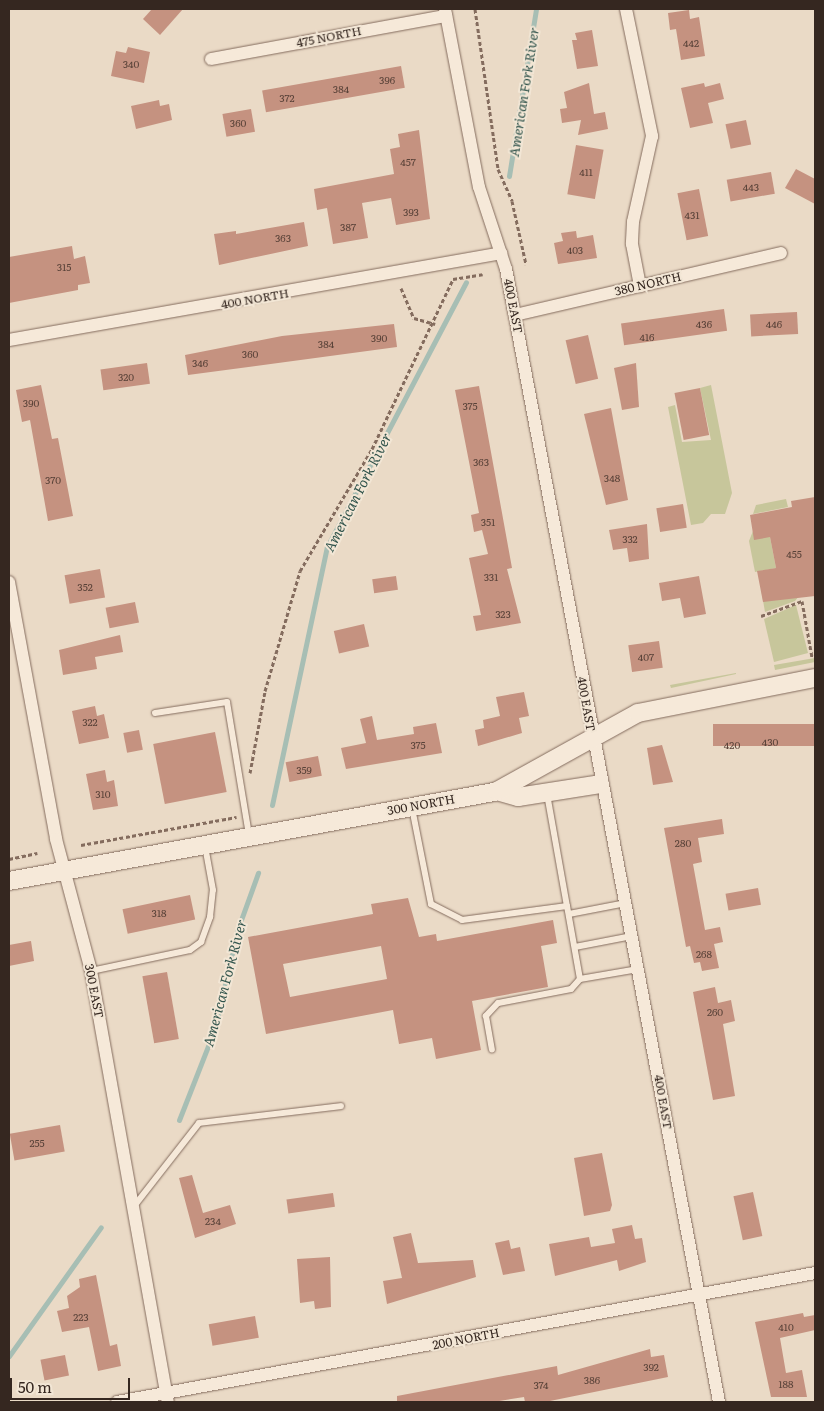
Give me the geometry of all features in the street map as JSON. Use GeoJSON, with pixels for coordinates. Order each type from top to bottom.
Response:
{"type":"FeatureCollection","features":[{"type":"Feature","properties":{"kind":"street"},"geometry":{"type":"LineString","coordinates":[[626,9],[652,136],[633,222],[632,244],[640,286]]}},
{"type":"Feature","properties":{"kind":"street","name":"475 NORTH"},"geometry":{"type":"LineString","coordinates":[[211,59],[445,12]]}},
{"type":"Feature","properties":{"kind":"street","name":"400 EAST"},"geometry":{"type":"LineString","coordinates":[[445,12],[479,187],[501,253],[515,315],[600,784],[627,903],[719,1402]]}},
{"type":"Feature","properties":{"kind":"street","name":"400 NORTH"},"geometry":{"type":"LineString","coordinates":[[9,340],[501,253]]}},
{"type":"Feature","properties":{"kind":"street","name":"380 NORTH"},"geometry":{"type":"LineString","coordinates":[[515,315],[780,253]]}},
{"type":"Feature","properties":{"kind":"street","name":"300 EAST"},"geometry":{"type":"LineString","coordinates":[[9,582],[66,870],[91,971],[135,1205],[168,1398]]}},
{"type":"Feature","properties":{"kind":"street","name":"300 NORTH"},"geometry":{"type":"LineString","coordinates":[[9,881],[497,791],[638,713],[815,678]]}},
{"type":"Feature","properties":{"kind":"street"},"geometry":{"type":"LineString","coordinates":[[497,791],[518,797],[600,784]]}},
{"type":"Feature","properties":{"kind":"street","name":"200 NORTH"},"geometry":{"type":"LineString","coordinates":[[117,1402],[168,1398],[815,1273]]}},
{"type":"Feature","properties":{"kind":"lane"},"geometry":{"type":"LineString","coordinates":[[155,714],[227,702],[250,836]]}},
{"type":"Feature","properties":{"kind":"lane"},"geometry":{"type":"LineString","coordinates":[[547,793],[580,979]]}},
{"type":"Feature","properties":{"kind":"lane"},"geometry":{"type":"LineString","coordinates":[[412,807],[431,904],[462,920],[627,903]]}},
{"type":"Feature","properties":{"kind":"lane"},"geometry":{"type":"LineString","coordinates":[[91,971],[190,950],[201,942],[210,918],[213,890],[205,845]]}},
{"type":"Feature","properties":{"kind":"lane"},"geometry":{"type":"LineString","coordinates":[[575,947],[633,936]]}},
{"type":"Feature","properties":{"kind":"lane"},"geometry":{"type":"LineString","coordinates":[[492,1049],[486,1016],[498,1003],[571,989],[580,979],[639,968]]}},
{"type":"Feature","properties":{"kind":"lane"},"geometry":{"type":"LineString","coordinates":[[135,1205],[199,1123],[341,1106]]}},
{"type":"Feature","properties":{"kind":"path"},"geometry":{"type":"LineString","coordinates":[[475,9],[498,169],[512,201],[526,264]]}},
{"type":"Feature","properties":{"kind":"path"},"geometry":{"type":"LineString","coordinates":[[250,778],[265,691],[300,571],[372,450],[435,324],[453,279],[483,274]]}},
{"type":"Feature","properties":{"kind":"path"},"geometry":{"type":"LineString","coordinates":[[401,288],[414,318],[435,324]]}},
{"type":"Feature","properties":{"kind":"path"},"geometry":{"type":"LineString","coordinates":[[761,616],[802,601],[812,657]]}},
{"type":"Feature","properties":{"kind":"path"},"geometry":{"type":"LineString","coordinates":[[81,845],[246,815]]}},
{"type":"Feature","properties":{"kind":"path"},"geometry":{"type":"LineString","coordinates":[[9,859],[37,853]]}},
{"type":"Feature","properties":{"kind":"green space"},"geometry":{"type":"Polygon","coordinates":[[[711,385],[732,493],[725,514],[711,514],[703,523],[691,525],[668,407],[675,405],[682,442],[711,440],[700,388],[711,385]]]}},
{"type":"Feature","properties":{"kind":"green space"},"geometry":{"type":"Polygon","coordinates":[[[786,499],[788,507],[753,514],[756,505],[786,499]]]}},
{"type":"Feature","properties":{"kind":"green space"},"geometry":{"type":"Polygon","coordinates":[[[753,531],[770,537],[776,568],[755,572],[749,541],[753,531]]]}},
{"type":"Feature","properties":{"kind":"green space"},"geometry":{"type":"Polygon","coordinates":[[[761,589],[799,596],[795,601],[765,612],[761,589]]]}},
{"type":"Feature","properties":{"kind":"green space"},"geometry":{"type":"Polygon","coordinates":[[[796,605],[808,653],[774,662],[764,619],[796,605]]]}},
{"type":"Feature","properties":{"kind":"green space"},"geometry":{"type":"Polygon","coordinates":[[[815,658],[815,662],[775,670],[774,665],[815,658]]]}},
{"type":"Feature","properties":{"kind":"green space"},"geometry":{"type":"Polygon","coordinates":[[[736,673],[671,688],[670,685],[736,673]]]}},
{"type":"Feature","properties":{"kind":"building"},"geometry":{"type":"Polygon","coordinates":[[[152,9],[183,9],[160,35],[143,19],[152,9]]]}},
{"type":"Feature","properties":{"kind":"building"},"geometry":{"type":"Polygon","coordinates":[[[689,10],[690,19],[699,17],[705,56],[681,60],[676,29],[670,30],[668,13],[689,10]]]}},
{"type":"Feature","properties":{"kind":"building"},"geometry":{"type":"Polygon","coordinates":[[[592,30],[598,66],[577,69],[572,40],[577,40],[575,33],[592,30]]]}},
{"type":"Feature","properties":{"kind":"building"},"geometry":{"type":"Polygon","coordinates":[[[128,47],[150,52],[144,83],[111,76],[116,51],[126,53],[128,47]]]}},
{"type":"Feature","properties":{"kind":"building"},"geometry":{"type":"Polygon","coordinates":[[[401,66],[405,88],[266,112],[262,90],[401,66]]]}},
{"type":"Feature","properties":{"kind":"building"},"geometry":{"type":"Polygon","coordinates":[[[589,83],[594,114],[605,112],[608,129],[578,135],[581,120],[562,123],[560,109],[567,108],[564,92],[589,83]]]}},
{"type":"Feature","properties":{"kind":"building"},"geometry":{"type":"Polygon","coordinates":[[[704,83],[705,87],[720,83],[724,99],[708,103],[713,123],[690,128],[681,88],[704,83]]]}},
{"type":"Feature","properties":{"kind":"building"},"geometry":{"type":"Polygon","coordinates":[[[159,100],[160,106],[169,104],[172,120],[136,129],[131,106],[159,100]]]}},
{"type":"Feature","properties":{"kind":"building"},"geometry":{"type":"Polygon","coordinates":[[[251,109],[255,132],[226,137],[222,114],[251,109]]]}},
{"type":"Feature","properties":{"kind":"building"},"geometry":{"type":"Polygon","coordinates":[[[746,120],[751,144],[731,149],[725,124],[746,120]]]}},
{"type":"Feature","properties":{"kind":"building"},"geometry":{"type":"Polygon","coordinates":[[[419,130],[430,219],[396,225],[391,198],[362,203],[368,238],[333,244],[327,208],[317,210],[314,189],[394,174],[390,149],[400,147],[398,134],[419,130]]]}},
{"type":"Feature","properties":{"kind":"building"},"geometry":{"type":"Polygon","coordinates":[[[576,145],[604,150],[595,199],[567,194],[576,145]]]}},
{"type":"Feature","properties":{"kind":"building"},"geometry":{"type":"Polygon","coordinates":[[[796,169],[815,179],[815,204],[785,188],[796,169]]]}},
{"type":"Feature","properties":{"kind":"building"},"geometry":{"type":"Polygon","coordinates":[[[771,172],[775,194],[731,201],[727,180],[771,172]]]}},
{"type":"Feature","properties":{"kind":"building"},"geometry":{"type":"Polygon","coordinates":[[[699,189],[708,236],[687,240],[677,193],[699,189]]]}},
{"type":"Feature","properties":{"kind":"building"},"geometry":{"type":"Polygon","coordinates":[[[304,222],[308,246],[219,265],[214,234],[236,231],[236,234],[304,222]]]}},
{"type":"Feature","properties":{"kind":"building"},"geometry":{"type":"Polygon","coordinates":[[[576,231],[577,238],[593,235],[597,258],[558,264],[554,243],[563,241],[561,233],[576,231]]]}},
{"type":"Feature","properties":{"kind":"building"},"geometry":{"type":"Polygon","coordinates":[[[72,246],[74,259],[85,256],[90,283],[78,285],[78,290],[9,303],[9,257],[72,246]]]}},
{"type":"Feature","properties":{"kind":"building"},"geometry":{"type":"Polygon","coordinates":[[[724,309],[727,331],[624,345],[621,323],[724,309]]]}},
{"type":"Feature","properties":{"kind":"building"},"geometry":{"type":"Polygon","coordinates":[[[797,312],[798,334],[751,336],[750,314],[797,312]]]}},
{"type":"Feature","properties":{"kind":"building"},"geometry":{"type":"Polygon","coordinates":[[[394,324],[397,347],[188,375],[185,355],[282,336],[394,324]]]}},
{"type":"Feature","properties":{"kind":"building"},"geometry":{"type":"Polygon","coordinates":[[[588,335],[598,379],[576,384],[566,340],[588,335]]]}},
{"type":"Feature","properties":{"kind":"building"},"geometry":{"type":"Polygon","coordinates":[[[147,363],[150,384],[103,390],[100,370],[147,363]]]}},
{"type":"Feature","properties":{"kind":"building"},"geometry":{"type":"Polygon","coordinates":[[[636,363],[639,407],[622,410],[614,368],[636,363]]]}},
{"type":"Feature","properties":{"kind":"building"},"geometry":{"type":"Polygon","coordinates":[[[41,385],[52,439],[58,438],[73,516],[48,521],[30,420],[22,422],[16,390],[41,385]]]}},
{"type":"Feature","properties":{"kind":"building"},"geometry":{"type":"Polygon","coordinates":[[[479,386],[512,568],[507,569],[521,623],[476,631],[473,616],[481,615],[469,558],[488,554],[482,530],[474,532],[471,515],[479,513],[455,390],[479,386]]]}},
{"type":"Feature","properties":{"kind":"building"},"geometry":{"type":"Polygon","coordinates":[[[700,388],[709,435],[684,440],[674,393],[700,388]]]}},
{"type":"Feature","properties":{"kind":"building"},"geometry":{"type":"Polygon","coordinates":[[[611,408],[628,500],[606,505],[584,414],[611,408]]]}},
{"type":"Feature","properties":{"kind":"building"},"geometry":{"type":"Polygon","coordinates":[[[815,497],[815,596],[763,602],[757,571],[776,568],[770,537],[754,540],[750,515],[792,507],[791,501],[815,497]]]}},
{"type":"Feature","properties":{"kind":"building"},"geometry":{"type":"Polygon","coordinates":[[[683,504],[687,528],[660,532],[656,508],[683,504]]]}},
{"type":"Feature","properties":{"kind":"building"},"geometry":{"type":"Polygon","coordinates":[[[647,524],[649,559],[629,562],[627,548],[613,550],[609,530],[647,524]]]}},
{"type":"Feature","properties":{"kind":"building"},"geometry":{"type":"Polygon","coordinates":[[[100,569],[105,598],[70,604],[65,575],[100,569]]]}},
{"type":"Feature","properties":{"kind":"building"},"geometry":{"type":"Polygon","coordinates":[[[396,576],[398,590],[374,593],[372,579],[396,576]]]}},
{"type":"Feature","properties":{"kind":"building"},"geometry":{"type":"Polygon","coordinates":[[[699,576],[706,614],[684,618],[680,598],[662,601],[659,583],[699,576]]]}},
{"type":"Feature","properties":{"kind":"building"},"geometry":{"type":"Polygon","coordinates":[[[135,602],[139,623],[110,628],[106,608],[135,602]]]}},
{"type":"Feature","properties":{"kind":"building"},"geometry":{"type":"Polygon","coordinates":[[[364,624],[369,646],[339,653],[334,631],[364,624]]]}},
{"type":"Feature","properties":{"kind":"building"},"geometry":{"type":"Polygon","coordinates":[[[120,635],[123,652],[95,657],[97,669],[63,675],[59,650],[120,635]]]}},
{"type":"Feature","properties":{"kind":"building"},"geometry":{"type":"Polygon","coordinates":[[[659,641],[663,668],[632,672],[628,645],[659,641]]]}},
{"type":"Feature","properties":{"kind":"building"},"geometry":{"type":"Polygon","coordinates":[[[524,692],[529,716],[519,718],[522,733],[478,746],[475,730],[484,728],[483,720],[500,716],[496,697],[524,692]]]}},
{"type":"Feature","properties":{"kind":"building"},"geometry":{"type":"Polygon","coordinates":[[[95,706],[97,716],[104,714],[109,738],[79,744],[72,711],[95,706]]]}},
{"type":"Feature","properties":{"kind":"building"},"geometry":{"type":"Polygon","coordinates":[[[372,716],[377,740],[414,734],[413,727],[436,723],[442,753],[346,769],[341,748],[366,743],[360,719],[372,716]]]}},
{"type":"Feature","properties":{"kind":"building"},"geometry":{"type":"Polygon","coordinates":[[[713,724],[815,724],[815,746],[713,746],[713,724]]]}},
{"type":"Feature","properties":{"kind":"building"},"geometry":{"type":"Polygon","coordinates":[[[139,730],[143,750],[127,753],[123,733],[139,730]]]}},
{"type":"Feature","properties":{"kind":"building"},"geometry":{"type":"Polygon","coordinates":[[[215,732],[227,792],[165,804],[153,744],[215,732]]]}},
{"type":"Feature","properties":{"kind":"building"},"geometry":{"type":"Polygon","coordinates":[[[662,745],[673,782],[653,785],[647,748],[662,745]]]}},
{"type":"Feature","properties":{"kind":"building"},"geometry":{"type":"Polygon","coordinates":[[[318,756],[322,776],[289,782],[286,762],[318,756]]]}},
{"type":"Feature","properties":{"kind":"building"},"geometry":{"type":"Polygon","coordinates":[[[105,770],[107,782],[114,780],[118,806],[93,810],[86,774],[105,770]]]}},
{"type":"Feature","properties":{"kind":"building"},"geometry":{"type":"Polygon","coordinates":[[[722,819],[724,834],[698,838],[702,862],[693,864],[705,930],[720,927],[723,942],[714,944],[719,968],[702,971],[700,962],[694,963],[690,946],[686,947],[664,828],[722,819]]]}},
{"type":"Feature","properties":{"kind":"building"},"geometry":{"type":"Polygon","coordinates":[[[758,888],[761,905],[728,910],[726,894],[758,888]]]}},
{"type":"Feature","properties":{"kind":"building"},"geometry":{"type":"Polygon","coordinates":[[[190,895],[195,919],[128,934],[123,909],[190,895]]]}},
{"type":"Feature","properties":{"kind":"building"},"geometry":{"type":"Polygon","coordinates":[[[408,898],[419,937],[436,934],[437,941],[553,920],[557,943],[541,946],[548,987],[472,1001],[481,1050],[436,1059],[432,1038],[399,1044],[393,1010],[266,1034],[248,937],[373,914],[371,904],[408,898]],[[381,946],[283,964],[290,997],[387,979],[381,946]]]}},
{"type":"Feature","properties":{"kind":"building"},"geometry":{"type":"Polygon","coordinates":[[[31,941],[34,961],[9,966],[9,945],[31,941]]]}},
{"type":"Feature","properties":{"kind":"building"},"geometry":{"type":"Polygon","coordinates":[[[167,972],[179,1039],[154,1043],[142,976],[167,972]]]}},
{"type":"Feature","properties":{"kind":"building"},"geometry":{"type":"Polygon","coordinates":[[[715,987],[718,1003],[731,1000],[735,1021],[723,1024],[735,1096],[713,1100],[693,992],[715,987]]]}},
{"type":"Feature","properties":{"kind":"building"},"geometry":{"type":"Polygon","coordinates":[[[60,1125],[65,1152],[14,1160],[10,1134],[60,1125]]]}},
{"type":"Feature","properties":{"kind":"building"},"geometry":{"type":"Polygon","coordinates":[[[602,1153],[612,1205],[610,1211],[584,1216],[574,1158],[602,1153]]]}},
{"type":"Feature","properties":{"kind":"building"},"geometry":{"type":"Polygon","coordinates":[[[192,1175],[203,1213],[230,1205],[236,1224],[195,1238],[179,1178],[192,1175]]]}},
{"type":"Feature","properties":{"kind":"building"},"geometry":{"type":"Polygon","coordinates":[[[753,1192],[762,1236],[743,1240],[733,1196],[753,1192]]]}},
{"type":"Feature","properties":{"kind":"building"},"geometry":{"type":"Polygon","coordinates":[[[333,1193],[335,1207],[288,1213],[286,1200],[333,1193]]]}},
{"type":"Feature","properties":{"kind":"building"},"geometry":{"type":"Polygon","coordinates":[[[632,1225],[635,1239],[642,1238],[646,1262],[619,1271],[617,1260],[555,1276],[549,1244],[589,1237],[591,1247],[615,1243],[612,1229],[632,1225]]]}},
{"type":"Feature","properties":{"kind":"building"},"geometry":{"type":"Polygon","coordinates":[[[411,1233],[418,1263],[473,1260],[476,1277],[387,1304],[383,1281],[402,1278],[393,1237],[411,1233]]]}},
{"type":"Feature","properties":{"kind":"building"},"geometry":{"type":"Polygon","coordinates":[[[509,1240],[511,1249],[520,1247],[525,1271],[503,1275],[495,1243],[509,1240]]]}},
{"type":"Feature","properties":{"kind":"building"},"geometry":{"type":"Polygon","coordinates":[[[330,1257],[331,1307],[315,1309],[314,1301],[300,1303],[297,1259],[330,1257]]]}},
{"type":"Feature","properties":{"kind":"building"},"geometry":{"type":"Polygon","coordinates":[[[96,1275],[110,1346],[117,1344],[121,1366],[98,1371],[89,1327],[62,1332],[57,1311],[69,1308],[67,1296],[80,1287],[79,1279],[96,1275]]]}},
{"type":"Feature","properties":{"kind":"building"},"geometry":{"type":"Polygon","coordinates":[[[803,1313],[804,1317],[815,1315],[815,1330],[780,1338],[786,1373],[802,1370],[807,1397],[771,1397],[755,1322],[803,1313]]]}},
{"type":"Feature","properties":{"kind":"building"},"geometry":{"type":"Polygon","coordinates":[[[255,1316],[259,1338],[213,1346],[209,1324],[255,1316]]]}},
{"type":"Feature","properties":{"kind":"building"},"geometry":{"type":"Polygon","coordinates":[[[650,1349],[651,1357],[664,1355],[668,1377],[545,1402],[525,1402],[524,1397],[493,1402],[397,1402],[397,1396],[557,1366],[558,1375],[650,1349]]]}},
{"type":"Feature","properties":{"kind":"building"},"geometry":{"type":"Polygon","coordinates":[[[65,1355],[69,1376],[44,1380],[40,1360],[65,1355]]]}},
{"type":"Feature","properties":{"kind":"waterway","name":"American Fork River"},"geometry":{"type":"LineString","coordinates":[[509,176],[536,9]]}},
{"type":"Feature","properties":{"kind":"waterway","name":"American Fork River"},"geometry":{"type":"LineString","coordinates":[[272,805],[327,547],[466,282]]}},
{"type":"Feature","properties":{"kind":"waterway","name":"American Fork River"},"geometry":{"type":"LineString","coordinates":[[179,1120],[215,1028],[237,931],[258,873]]}},
{"type":"Feature","properties":{"kind":"waterway","name":"American Fork River"},"geometry":{"type":"LineString","coordinates":[[9,1356],[101,1227]]}}]}
